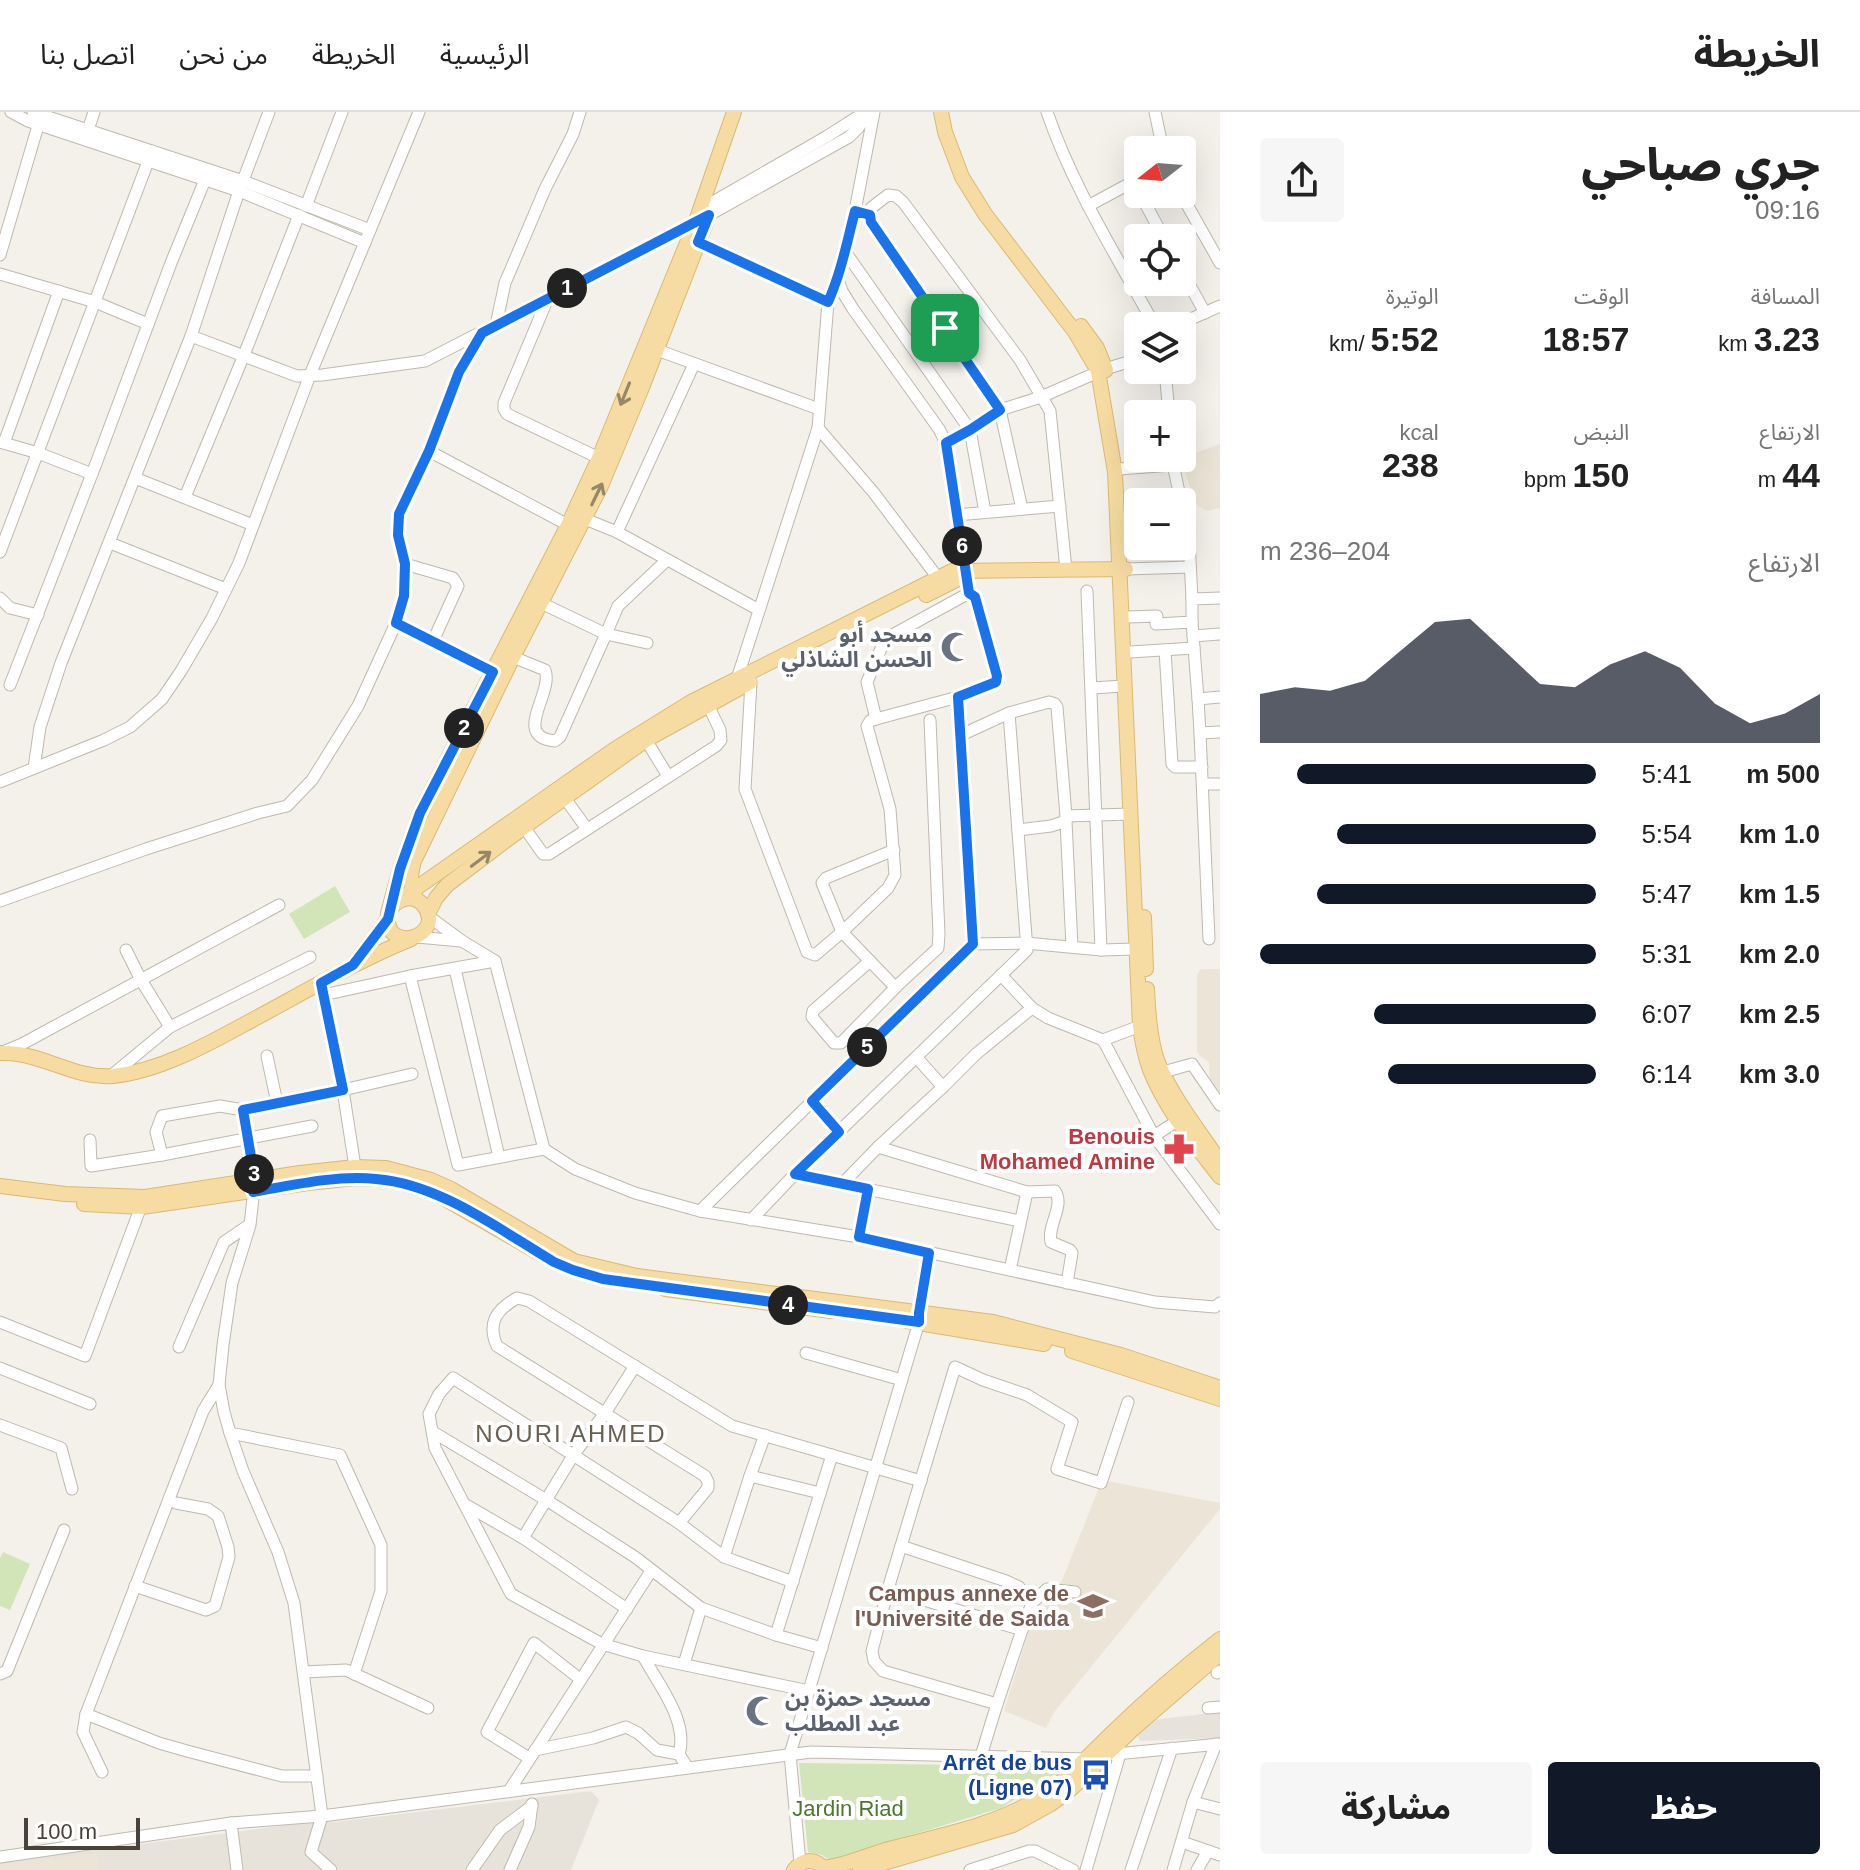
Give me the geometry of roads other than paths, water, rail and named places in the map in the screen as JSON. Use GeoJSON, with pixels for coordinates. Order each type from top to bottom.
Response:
{"type":"FeatureCollection","features":[{"type":"Feature","properties":{"kind":"main road"},"geometry":{"type":"LineString","coordinates":[[428,915],[414,896],[411,879],[414,861],[513,657],[601,486],[698,242],[734,112]]}},
{"type":"Feature","properties":{"kind":"main road"},"geometry":{"type":"LineString","coordinates":[[414,938],[400,937],[391,930],[391,911],[400,869],[420,813],[568,525],[599,458],[706,213],[742,112]]}},
{"type":"Feature","properties":{"kind":"main road"},"geometry":{"type":"LineString","coordinates":[[941,112],[962,177],[985,214],[1102,370],[1128,617],[1137,747],[1147,994],[1155,1051],[1163,1072],[1220,1162]]}},
{"type":"Feature","properties":{"kind":"main road"},"geometry":{"type":"LineString","coordinates":[[949,112],[969,175],[992,212],[1097,348],[1116,429],[1119,469],[1124,686],[1140,1026],[1151,1071],[1177,1121],[1220,1177]]}},
{"type":"Feature","properties":{"kind":"main road"},"geometry":{"type":"LineString","coordinates":[[0,1053],[18,1053],[88,1075],[112,1076],[170,1060],[322,989],[353,965],[414,938],[425,930],[436,898],[447,885],[646,740],[708,705],[744,680],[938,578],[952,571],[966,570],[1122,569]]}},
{"type":"Feature","properties":{"kind":"main road"},"geometry":{"type":"LineString","coordinates":[[353,965],[391,911],[615,749],[691,702],[956,580],[966,570]]}},
{"type":"Feature","properties":{"kind":"main road"},"geometry":{"type":"LineString","coordinates":[[0,1195],[105,1206],[254,1186],[355,1167],[386,1168],[431,1180],[558,1253],[590,1266],[637,1276],[919,1318],[1049,1345],[1220,1399]]}},
{"type":"Feature","properties":{"kind":"main road"},"geometry":{"type":"LineString","coordinates":[[254,1186],[356,1178],[399,1182],[435,1193],[554,1262],[603,1279],[919,1318],[993,1322],[1073,1341],[1220,1388]]}},
{"type":"Feature","properties":{"kind":"main road"},"geometry":{"type":"LineString","coordinates":[[0,1186],[143,1202]]}},
{"type":"Feature","properties":{"kind":"main road"},"geometry":{"type":"LineString","coordinates":[[797,1867],[810,1860],[825,1869],[1009,1814],[1064,1780],[1125,1721],[1220,1639]]}},
{"type":"Feature","properties":{"kind":"main road"},"geometry":{"type":"LineString","coordinates":[[860,1870],[881,1867],[1013,1825],[1051,1804],[1113,1754],[1220,1654]]}},
{"type":"Feature","properties":{"kind":"street"},"geometry":{"type":"LineString","coordinates":[[11,112],[88,130],[151,156]]}},
{"type":"Feature","properties":{"kind":"street"},"geometry":{"type":"LineString","coordinates":[[88,130],[94,112]]}},
{"type":"Feature","properties":{"kind":"street"},"geometry":{"type":"LineString","coordinates":[[34,768],[40,727],[61,663],[191,336],[269,112]]}},
{"type":"Feature","properties":{"kind":"street"},"geometry":{"type":"LineString","coordinates":[[185,497],[342,112]]}},
{"type":"Feature","properties":{"kind":"street"},"geometry":{"type":"LineString","coordinates":[[0,782],[130,727],[162,699],[181,671],[226,589],[419,112]]}},
{"type":"Feature","properties":{"kind":"street"},"geometry":{"type":"LineString","coordinates":[[496,325],[505,283],[545,189],[573,134],[580,112]]}},
{"type":"Feature","properties":{"kind":"street"},"geometry":{"type":"LineString","coordinates":[[191,336],[297,376],[425,361],[849,137],[870,112]]}},
{"type":"Feature","properties":{"kind":"street"},"geometry":{"type":"LineString","coordinates":[[838,280],[853,309],[946,443],[969,593],[975,597],[997,676],[996,682],[958,697],[870,721],[867,726],[890,809],[895,875],[888,888],[815,955],[807,952],[745,789],[744,680],[759,610],[818,428],[828,302],[838,280],[855,211],[870,112]]}},
{"type":"Feature","properties":{"kind":"street"},"geometry":{"type":"LineString","coordinates":[[1047,112],[1088,206],[1147,312]]}},
{"type":"Feature","properties":{"kind":"street"},"geometry":{"type":"LineString","coordinates":[[1155,112],[1160,136]]}},
{"type":"Feature","properties":{"kind":"street"},"geometry":{"type":"LineString","coordinates":[[38,117],[302,210],[370,230]]}},
{"type":"Feature","properties":{"kind":"street"},"geometry":{"type":"LineString","coordinates":[[0,255],[38,117]]}},
{"type":"Feature","properties":{"kind":"street"},"geometry":{"type":"LineString","coordinates":[[0,552],[151,156]]}},
{"type":"Feature","properties":{"kind":"street"},"geometry":{"type":"LineString","coordinates":[[10,685],[207,175]]}},
{"type":"Feature","properties":{"kind":"street"},"geometry":{"type":"LineString","coordinates":[[1088,206],[1124,192]]}},
{"type":"Feature","properties":{"kind":"street"},"geometry":{"type":"LineString","coordinates":[[1022,509],[1000,410],[871,222],[871,208],[888,195],[896,196],[903,202],[1020,360],[1050,411],[1066,569]]}},
{"type":"Feature","properties":{"kind":"street"},"geometry":{"type":"LineString","coordinates":[[1189,208],[1220,263]]}},
{"type":"Feature","properties":{"kind":"street"},"geometry":{"type":"LineString","coordinates":[[302,210],[365,243]]}},
{"type":"Feature","properties":{"kind":"street"},"geometry":{"type":"LineString","coordinates":[[855,211],[870,215]]}},
{"type":"Feature","properties":{"kind":"street"},"geometry":{"type":"LineString","coordinates":[[698,242],[828,302]]}},
{"type":"Feature","properties":{"kind":"street"},"geometry":{"type":"LineString","coordinates":[[844,250],[970,430],[985,512]]}},
{"type":"Feature","properties":{"kind":"street"},"geometry":{"type":"LineString","coordinates":[[0,274],[95,302],[148,324]]}},
{"type":"Feature","properties":{"kind":"street"},"geometry":{"type":"LineString","coordinates":[[59,291],[2,442],[92,474]]}},
{"type":"Feature","properties":{"kind":"street"},"geometry":{"type":"LineString","coordinates":[[1196,296],[1205,313]]}},
{"type":"Feature","properties":{"kind":"street"},"geometry":{"type":"LineString","coordinates":[[548,298],[504,409],[507,414],[599,458]]}},
{"type":"Feature","properties":{"kind":"street"},"geometry":{"type":"LineString","coordinates":[[945,328],[978,304]]}},
{"type":"Feature","properties":{"kind":"street"},"geometry":{"type":"LineString","coordinates":[[1196,317],[1220,306]]}},
{"type":"Feature","properties":{"kind":"street"},"geometry":{"type":"LineString","coordinates":[[0,901],[146,849],[287,806],[312,780],[358,706],[396,623],[404,596],[405,564],[398,535],[399,514],[429,451],[459,372],[482,333]]}},
{"type":"Feature","properties":{"kind":"street"},"geometry":{"type":"LineString","coordinates":[[657,350],[819,409]]}},
{"type":"Feature","properties":{"kind":"street"},"geometry":{"type":"LineString","coordinates":[[946,443],[1000,410],[1124,363]]}},
{"type":"Feature","properties":{"kind":"street"},"geometry":{"type":"LineString","coordinates":[[617,532],[694,364]]}},
{"type":"Feature","properties":{"kind":"street"},"geometry":{"type":"LineString","coordinates":[[818,428],[874,493],[938,578]]}},
{"type":"Feature","properties":{"kind":"street"},"geometry":{"type":"LineString","coordinates":[[429,451],[568,525]]}},
{"type":"Feature","properties":{"kind":"street"},"geometry":{"type":"LineString","coordinates":[[1119,469],[1124,468]]}},
{"type":"Feature","properties":{"kind":"street"},"geometry":{"type":"LineString","coordinates":[[135,478],[253,525]]}},
{"type":"Feature","properties":{"kind":"street"},"geometry":{"type":"LineString","coordinates":[[956,515],[1060,506]]}},
{"type":"Feature","properties":{"kind":"street"},"geometry":{"type":"LineString","coordinates":[[585,519],[617,532],[759,610]]}},
{"type":"Feature","properties":{"kind":"street"},"geometry":{"type":"LineString","coordinates":[[110,543],[226,589]]}},
{"type":"Feature","properties":{"kind":"street"},"geometry":{"type":"LineString","coordinates":[[513,657],[545,670],[548,675],[534,721],[543,739],[555,741],[560,737],[618,606],[667,560]]}},
{"type":"Feature","properties":{"kind":"street"},"geometry":{"type":"LineString","coordinates":[[1190,560],[1209,939]]}},
{"type":"Feature","properties":{"kind":"street"},"geometry":{"type":"LineString","coordinates":[[405,564],[453,578],[457,582],[458,586],[433,641]]}},
{"type":"Feature","properties":{"kind":"street"},"geometry":{"type":"LineString","coordinates":[[1122,569],[1190,567]]}},
{"type":"Feature","properties":{"kind":"street"},"geometry":{"type":"LineString","coordinates":[[1087,591],[1101,950]]}},
{"type":"Feature","properties":{"kind":"street"},"geometry":{"type":"LineString","coordinates":[[876,719],[867,682],[885,639],[969,593]]}},
{"type":"Feature","properties":{"kind":"street"},"geometry":{"type":"LineString","coordinates":[[0,598],[10,608],[38,615]]}},
{"type":"Feature","properties":{"kind":"street"},"geometry":{"type":"LineString","coordinates":[[1192,599],[1220,598]]}},
{"type":"Feature","properties":{"kind":"street"},"geometry":{"type":"LineString","coordinates":[[541,603],[606,634],[647,643]]}},
{"type":"Feature","properties":{"kind":"street"},"geometry":{"type":"LineString","coordinates":[[1128,617],[1157,616],[1156,624],[1192,622]]}},
{"type":"Feature","properties":{"kind":"street"},"geometry":{"type":"LineString","coordinates":[[396,623],[493,672]]}},
{"type":"Feature","properties":{"kind":"street"},"geometry":{"type":"LineString","coordinates":[[1130,652],[1165,650],[1220,634]]}},
{"type":"Feature","properties":{"kind":"street"},"geometry":{"type":"LineString","coordinates":[[1165,650],[1172,764],[1175,767],[1202,767]]}},
{"type":"Feature","properties":{"kind":"street"},"geometry":{"type":"LineString","coordinates":[[1092,688],[1124,686]]}},
{"type":"Feature","properties":{"kind":"street"},"geometry":{"type":"LineString","coordinates":[[958,697],[973,944]]}},
{"type":"Feature","properties":{"kind":"street"},"geometry":{"type":"LineString","coordinates":[[1198,699],[1220,697]]}},
{"type":"Feature","properties":{"kind":"street"},"geometry":{"type":"LineString","coordinates":[[961,735],[1009,713],[1049,702],[1057,707],[1072,947]]}},
{"type":"Feature","properties":{"kind":"street"},"geometry":{"type":"LineString","coordinates":[[524,827],[543,854],[557,850],[716,746],[721,740],[720,730],[708,705]]}},
{"type":"Feature","properties":{"kind":"street"},"geometry":{"type":"LineString","coordinates":[[751,1220],[1027,950],[1009,713]]}},
{"type":"Feature","properties":{"kind":"street"},"geometry":{"type":"LineString","coordinates":[[870,961],[813,1011],[812,1017],[834,1043],[841,1043],[938,948],[930,720]]}},
{"type":"Feature","properties":{"kind":"street"},"geometry":{"type":"LineString","coordinates":[[1200,733],[1220,732]]}},
{"type":"Feature","properties":{"kind":"street"},"geometry":{"type":"LineString","coordinates":[[646,740],[668,776]]}},
{"type":"Feature","properties":{"kind":"street"},"geometry":{"type":"LineString","coordinates":[[1203,784],[1220,784]]}},
{"type":"Feature","properties":{"kind":"street"},"geometry":{"type":"LineString","coordinates":[[564,797],[587,829]]}},
{"type":"Feature","properties":{"kind":"street"},"geometry":{"type":"LineString","coordinates":[[1018,830],[1051,826],[1066,818],[1130,814]]}},
{"type":"Feature","properties":{"kind":"street"},"geometry":{"type":"LineString","coordinates":[[894,850],[822,883],[842,932],[915,1000]]}},
{"type":"Feature","properties":{"kind":"street"},"geometry":{"type":"LineString","coordinates":[[0,1053],[279,905]]}},
{"type":"Feature","properties":{"kind":"street"},"geometry":{"type":"LineString","coordinates":[[428,915],[495,961],[544,1149],[575,1169],[635,1193],[700,1211],[859,1237],[1155,1302],[1215,1307],[1220,1303]]}},
{"type":"Feature","properties":{"kind":"street"},"geometry":{"type":"LineString","coordinates":[[414,938],[462,941]]}},
{"type":"Feature","properties":{"kind":"street"},"geometry":{"type":"LineString","coordinates":[[700,1211],[973,944],[1026,943],[1101,950],[1135,949]]}},
{"type":"Feature","properties":{"kind":"street"},"geometry":{"type":"LineString","coordinates":[[126,950],[170,1027]]}},
{"type":"Feature","properties":{"kind":"street"},"geometry":{"type":"LineString","coordinates":[[112,1076],[170,1027],[310,957]]}},
{"type":"Feature","properties":{"kind":"street"},"geometry":{"type":"LineString","coordinates":[[355,1167],[322,989],[495,961]]}},
{"type":"Feature","properties":{"kind":"street"},"geometry":{"type":"LineString","coordinates":[[455,969],[499,1157]]}},
{"type":"Feature","properties":{"kind":"street"},"geometry":{"type":"LineString","coordinates":[[1001,975],[1032,1008],[1048,1018],[1103,1040],[1154,1136],[1220,1224]]}},
{"type":"Feature","properties":{"kind":"street"},"geometry":{"type":"LineString","coordinates":[[410,976],[458,1165],[544,1149]]}},
{"type":"Feature","properties":{"kind":"street"},"geometry":{"type":"LineString","coordinates":[[842,1184],[976,1054],[1032,1008]]}},
{"type":"Feature","properties":{"kind":"street"},"geometry":{"type":"LineString","coordinates":[[1103,1040],[1140,1026]]}},
{"type":"Feature","properties":{"kind":"street"},"geometry":{"type":"LineString","coordinates":[[267,1056],[277,1103]]}},
{"type":"Feature","properties":{"kind":"street"},"geometry":{"type":"LineString","coordinates":[[917,1058],[943,1087]]}},
{"type":"Feature","properties":{"kind":"street"},"geometry":{"type":"LineString","coordinates":[[1163,1072],[1192,1064],[1220,1105]]}},
{"type":"Feature","properties":{"kind":"street"},"geometry":{"type":"LineString","coordinates":[[162,1155],[156,1132],[162,1116],[220,1106],[243,1110],[412,1074]]}},
{"type":"Feature","properties":{"kind":"street"},"geometry":{"type":"LineString","coordinates":[[812,1101],[839,1132]]}},
{"type":"Feature","properties":{"kind":"street"},"geometry":{"type":"LineString","coordinates":[[243,1110],[254,1186],[250,1225],[232,1283],[219,1385],[224,1412],[243,1471],[284,1569],[294,1603],[322,1816],[311,1852],[331,1870]]}},
{"type":"Feature","properties":{"kind":"street"},"geometry":{"type":"LineString","coordinates":[[1154,1136],[1177,1121]]}},
{"type":"Feature","properties":{"kind":"street"},"geometry":{"type":"LineString","coordinates":[[90,1140],[91,1166],[312,1126]]}},
{"type":"Feature","properties":{"kind":"street"},"geometry":{"type":"LineString","coordinates":[[878,1147],[1027,1192],[1058,1193],[1059,1200],[1049,1235],[1051,1242],[1072,1253],[1067,1283]]}},
{"type":"Feature","properties":{"kind":"street"},"geometry":{"type":"LineString","coordinates":[[795,1174],[1020,1221]]}},
{"type":"Feature","properties":{"kind":"street"},"geometry":{"type":"LineString","coordinates":[[859,1237],[868,1189]]}},
{"type":"Feature","properties":{"kind":"street"},"geometry":{"type":"LineString","coordinates":[[1010,1270],[1027,1192]]}},
{"type":"Feature","properties":{"kind":"street"},"geometry":{"type":"LineString","coordinates":[[0,1322],[85,1356],[143,1202]]}},
{"type":"Feature","properties":{"kind":"street"},"geometry":{"type":"LineString","coordinates":[[179,1347],[224,1242],[250,1225]]}},
{"type":"Feature","properties":{"kind":"street"},"geometry":{"type":"LineString","coordinates":[[797,1867],[790,1754],[902,1380],[919,1318],[929,1253]]}},
{"type":"Feature","properties":{"kind":"street"},"geometry":{"type":"LineString","coordinates":[[679,1523],[708,1488],[705,1476],[497,1346],[492,1335],[492,1324],[502,1307],[517,1298],[529,1301],[732,1426],[921,1481]]}},
{"type":"Feature","properties":{"kind":"street"},"geometry":{"type":"LineString","coordinates":[[806,1353],[902,1380]]}},
{"type":"Feature","properties":{"kind":"street"},"geometry":{"type":"LineString","coordinates":[[523,1538],[574,1454],[635,1366]]}},
{"type":"Feature","properties":{"kind":"street"},"geometry":{"type":"LineString","coordinates":[[997,1704],[883,1671],[874,1661],[872,1651],[955,1367],[1027,1395],[1072,1422],[1057,1469],[1101,1483],[1128,1402]]}},
{"type":"Feature","properties":{"kind":"street"},"geometry":{"type":"LineString","coordinates":[[0,1368],[90,1404]]}},
{"type":"Feature","properties":{"kind":"street"},"geometry":{"type":"LineString","coordinates":[[793,1582],[724,1557],[679,1523],[453,1378],[439,1394],[429,1414],[435,1448],[511,1594],[602,1644],[643,1656],[809,1691]]}},
{"type":"Feature","properties":{"kind":"street"},"geometry":{"type":"LineString","coordinates":[[102,1772],[84,1737],[82,1728],[86,1714],[203,1411],[219,1385]]}},
{"type":"Feature","properties":{"kind":"street"},"geometry":{"type":"LineString","coordinates":[[0,1425],[61,1448],[72,1489]]}},
{"type":"Feature","properties":{"kind":"street"},"geometry":{"type":"LineString","coordinates":[[433,1432],[635,1557],[701,1608],[822,1648]]}},
{"type":"Feature","properties":{"kind":"street"},"geometry":{"type":"LineString","coordinates":[[230,1433],[340,1455],[381,1545],[381,1591],[354,1674]]}},
{"type":"Feature","properties":{"kind":"street"},"geometry":{"type":"LineString","coordinates":[[724,1557],[765,1435]]}},
{"type":"Feature","properties":{"kind":"street"},"geometry":{"type":"LineString","coordinates":[[776,1635],[832,1455]]}},
{"type":"Feature","properties":{"kind":"street"},"geometry":{"type":"LineString","coordinates":[[750,1476],[820,1493]]}},
{"type":"Feature","properties":{"kind":"street"},"geometry":{"type":"LineString","coordinates":[[135,1586],[206,1610],[215,1606],[229,1557],[218,1516],[208,1509],[176,1503]]}},
{"type":"Feature","properties":{"kind":"street"},"geometry":{"type":"LineString","coordinates":[[464,1504],[523,1538],[627,1609]]}},
{"type":"Feature","properties":{"kind":"street"},"geometry":{"type":"LineString","coordinates":[[0,1674],[7,1671],[64,1530]]}},
{"type":"Feature","properties":{"kind":"street"},"geometry":{"type":"LineString","coordinates":[[901,1546],[1006,1581],[1019,1587],[1032,1603]]}},
{"type":"Feature","properties":{"kind":"street"},"geometry":{"type":"LineString","coordinates":[[509,1791],[651,1571]]}},
{"type":"Feature","properties":{"kind":"street"},"geometry":{"type":"LineString","coordinates":[[888,1589],[1022,1630]]}},
{"type":"Feature","properties":{"kind":"street"},"geometry":{"type":"LineString","coordinates":[[981,1756],[1032,1603],[1047,1589],[1075,1592]]}},
{"type":"Feature","properties":{"kind":"street"},"geometry":{"type":"LineString","coordinates":[[684,1664],[701,1608]]}},
{"type":"Feature","properties":{"kind":"street"},"geometry":{"type":"LineString","coordinates":[[580,1679],[534,1643],[487,1732],[532,1754],[626,1727],[657,1750],[679,1754]]}},
{"type":"Feature","properties":{"kind":"street"},"geometry":{"type":"LineString","coordinates":[[643,1656],[680,1728],[679,1754],[687,1767]]}},
{"type":"Feature","properties":{"kind":"street"},"geometry":{"type":"LineString","coordinates":[[304,1672],[346,1670],[428,1708]]}},
{"type":"Feature","properties":{"kind":"street"},"geometry":{"type":"LineString","coordinates":[[86,1714],[187,1751],[282,1776],[317,1776]]}},
{"type":"Feature","properties":{"kind":"street"},"geometry":{"type":"LineString","coordinates":[[0,1857],[231,1823],[322,1816],[811,1752],[1084,1760],[1113,1754],[1218,1744],[1193,1802],[1173,1870]]}},
{"type":"Feature","properties":{"kind":"street"},"geometry":{"type":"LineString","coordinates":[[1131,1870],[1172,1748]]}},
{"type":"Feature","properties":{"kind":"street"},"geometry":{"type":"LineString","coordinates":[[1086,1870],[1113,1754]]}},
{"type":"Feature","properties":{"kind":"street"},"geometry":{"type":"LineString","coordinates":[[510,1870],[529,1827],[535,1788]]}},
{"type":"Feature","properties":{"kind":"street"},"geometry":{"type":"LineString","coordinates":[[1193,1802],[1220,1809]]}},
{"type":"Feature","properties":{"kind":"street"},"geometry":{"type":"LineString","coordinates":[[472,1870],[500,1830],[532,1806]]}},
{"type":"Feature","properties":{"kind":"street"},"geometry":{"type":"LineString","coordinates":[[231,1823],[237,1870]]}},
{"type":"Feature","properties":{"kind":"street"},"geometry":{"type":"LineString","coordinates":[[1182,1842],[1214,1853],[1197,1870]]}},
{"type":"Feature","properties":{"kind":"street"},"geometry":{"type":"LineString","coordinates":[[971,1870],[1029,1851],[1073,1870]]}},
{"type":"Feature","properties":{"kind":"place","name":"مسجد أبو الحسن الشاذلي"},"geometry":{"type":"Point","coordinates":[956,647]}},
{"type":"Feature","properties":{"kind":"place","name":"Benouis Mohamed Amine"},"geometry":{"type":"Point","coordinates":[1179,1149]}},
{"type":"Feature","properties":{"kind":"place","name":"Campus annexe de l'Université de Saida"},"geometry":{"type":"Point","coordinates":[1093,1606]}},
{"type":"Feature","properties":{"kind":"place","name":"مسجد حمزة بن عبد المطلب"},"geometry":{"type":"Point","coordinates":[761,1711]}},
{"type":"Feature","properties":{"kind":"place","name":"Arrêt de bus (Ligne 07)"},"geometry":{"type":"Point","coordinates":[1096,1775]}},
{"type":"Feature","properties":{"kind":"district","name":"NOURI AHMED"},"geometry":{"type":"Point","coordinates":[571,1434]}},
{"type":"Feature","properties":{"kind":"park label","name":"Jardin Riad"},"geometry":{"type":"Point","coordinates":[848,1808]}}]}
